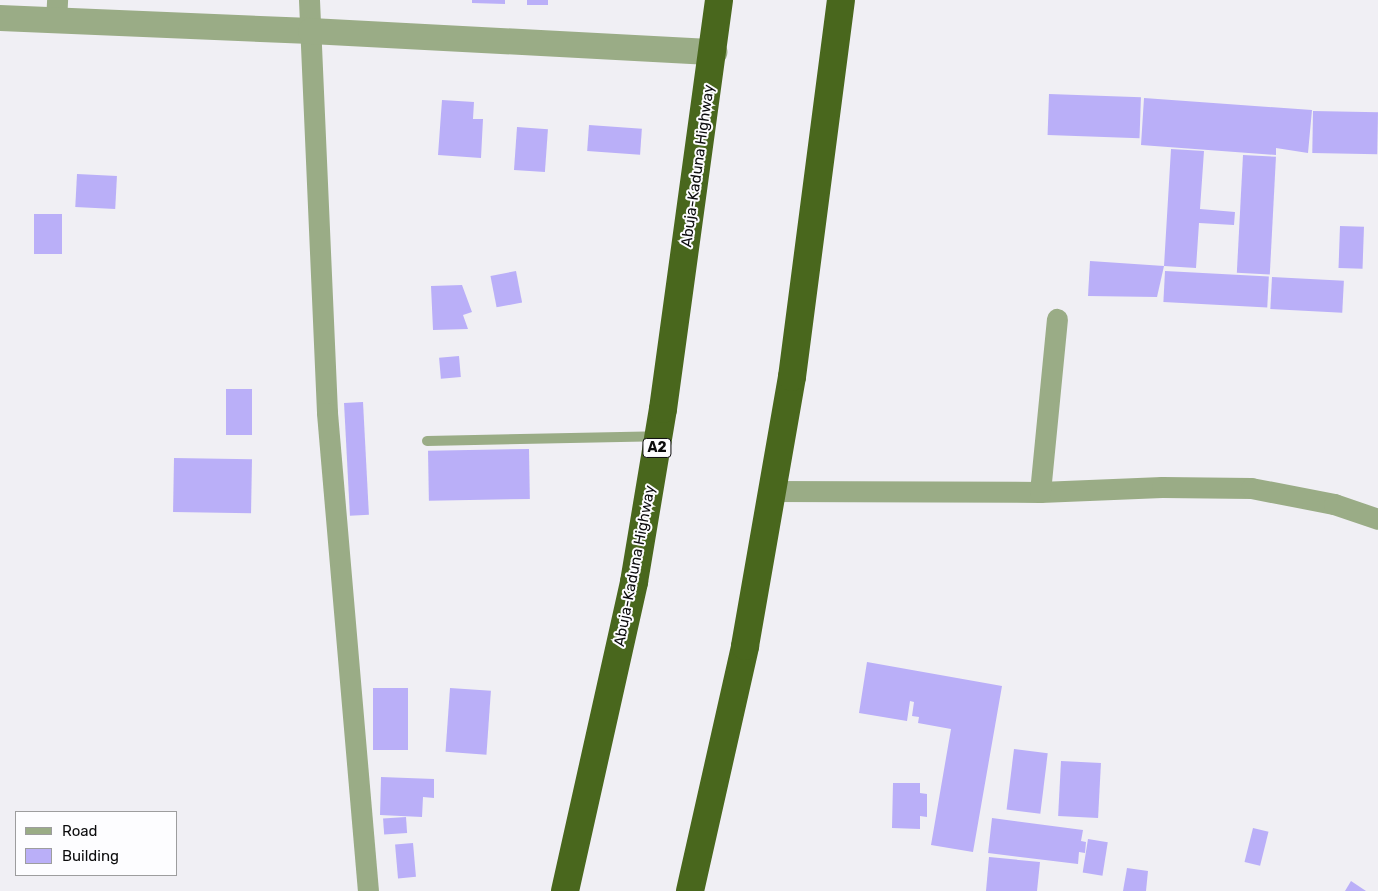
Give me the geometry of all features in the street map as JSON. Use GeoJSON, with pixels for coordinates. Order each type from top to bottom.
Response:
{"type":"FeatureCollection","features":[{"type":"Feature","properties":{"kind":"highway","name":"Abuja-Kaduna Highway"},"geometry":{"type":"LineString","coordinates":[[565,891],[634,582],[659,436],[714,52],[719,0]]}},
{"type":"Feature","properties":{"kind":"highway"},"geometry":{"type":"LineString","coordinates":[[690,891],[745,646],[792,378],[841,0]]}},
{"type":"Feature","properties":{"kind":"street"},"geometry":{"type":"LineString","coordinates":[[310,0],[327,413],[368,891]]}},
{"type":"Feature","properties":{"kind":"street"},"geometry":{"type":"LineString","coordinates":[[0,18],[56,11],[312,31],[714,52]]}},
{"type":"Feature","properties":{"kind":"street"},"geometry":{"type":"LineString","coordinates":[[1040,492],[1057,319]]}},
{"type":"Feature","properties":{"kind":"street"},"geometry":{"type":"LineString","coordinates":[[772,491],[1040,492],[1162,487],[1251,488],[1334,504],[1378,519]]}},
{"type":"Feature","properties":{"kind":"lane"},"geometry":{"type":"LineString","coordinates":[[427,441],[659,436]]}},
{"type":"Feature","properties":{"kind":"building"},"geometry":{"type":"Polygon","coordinates":[[[472,0],[505,0],[505,4],[472,3],[472,0]]]}},
{"type":"Feature","properties":{"kind":"building"},"geometry":{"type":"Polygon","coordinates":[[[527,0],[548,0],[548,5],[527,5],[527,0]]]}},
{"type":"Feature","properties":{"kind":"building"},"geometry":{"type":"Polygon","coordinates":[[[1049,94],[1141,97],[1140,138],[1048,135],[1049,94]]]}},
{"type":"Feature","properties":{"kind":"building"},"geometry":{"type":"Polygon","coordinates":[[[1144,98],[1312,110],[1308,153],[1276,148],[1276,155],[1141,145],[1144,98]]]}},
{"type":"Feature","properties":{"kind":"building"},"geometry":{"type":"Polygon","coordinates":[[[442,100],[474,102],[473,119],[483,119],[481,158],[438,155],[442,100]]]}},
{"type":"Feature","properties":{"kind":"building"},"geometry":{"type":"Polygon","coordinates":[[[1313,111],[1378,112],[1377,154],[1312,153],[1313,111]]]}},
{"type":"Feature","properties":{"kind":"building"},"geometry":{"type":"Polygon","coordinates":[[[589,125],[642,129],[640,155],[587,151],[589,125]]]}},
{"type":"Feature","properties":{"kind":"building"},"geometry":{"type":"Polygon","coordinates":[[[517,127],[548,129],[545,172],[514,170],[517,127]]]}},
{"type":"Feature","properties":{"kind":"building"},"geometry":{"type":"Polygon","coordinates":[[[1171,149],[1204,151],[1200,209],[1235,212],[1234,225],[1199,223],[1196,268],[1164,266],[1171,149]]]}},
{"type":"Feature","properties":{"kind":"building"},"geometry":{"type":"Polygon","coordinates":[[[1243,155],[1276,157],[1270,275],[1237,273],[1243,155]]]}},
{"type":"Feature","properties":{"kind":"building"},"geometry":{"type":"Polygon","coordinates":[[[77,174],[117,176],[115,209],[75,207],[77,174]]]}},
{"type":"Feature","properties":{"kind":"building"},"geometry":{"type":"Polygon","coordinates":[[[34,214],[62,214],[62,254],[34,254],[34,214]]]}},
{"type":"Feature","properties":{"kind":"building"},"geometry":{"type":"Polygon","coordinates":[[[1340,226],[1364,227],[1363,269],[1339,268],[1340,226]]]}},
{"type":"Feature","properties":{"kind":"building"},"geometry":{"type":"Polygon","coordinates":[[[1090,261],[1164,266],[1157,297],[1088,296],[1090,261]]]}},
{"type":"Feature","properties":{"kind":"building"},"geometry":{"type":"Polygon","coordinates":[[[516,271],[522,302],[497,307],[490,276],[516,271]]]}},
{"type":"Feature","properties":{"kind":"building"},"geometry":{"type":"Polygon","coordinates":[[[1165,271],[1269,276],[1267,307],[1163,302],[1165,271]]]}},
{"type":"Feature","properties":{"kind":"building"},"geometry":{"type":"Polygon","coordinates":[[[1272,277],[1344,281],[1342,313],[1270,309],[1272,277]]]}},
{"type":"Feature","properties":{"kind":"building"},"geometry":{"type":"Polygon","coordinates":[[[462,285],[472,312],[463,315],[468,329],[433,330],[431,286],[462,285]]]}},
{"type":"Feature","properties":{"kind":"building"},"geometry":{"type":"Polygon","coordinates":[[[459,356],[461,377],[441,379],[439,358],[459,356]]]}},
{"type":"Feature","properties":{"kind":"building"},"geometry":{"type":"Polygon","coordinates":[[[226,389],[252,389],[252,435],[226,435],[226,389]]]}},
{"type":"Feature","properties":{"kind":"building"},"geometry":{"type":"Polygon","coordinates":[[[363,402],[369,515],[350,516],[344,403],[363,402]]]}},
{"type":"Feature","properties":{"kind":"building"},"geometry":{"type":"Polygon","coordinates":[[[529,449],[530,499],[429,501],[428,451],[529,449]]]}},
{"type":"Feature","properties":{"kind":"building"},"geometry":{"type":"Polygon","coordinates":[[[174,458],[252,459],[251,513],[173,512],[174,458]]]}},
{"type":"Feature","properties":{"kind":"building"},"geometry":{"type":"Polygon","coordinates":[[[867,662],[1002,686],[973,852],[931,845],[951,729],[918,723],[919,717],[912,716],[914,702],[910,701],[907,721],[859,713],[867,662]]]}},
{"type":"Feature","properties":{"kind":"building"},"geometry":{"type":"Polygon","coordinates":[[[373,688],[408,688],[408,750],[373,750],[373,688]]]}},
{"type":"Feature","properties":{"kind":"building"},"geometry":{"type":"Polygon","coordinates":[[[450,688],[491,691],[486,755],[446,752],[450,688]]]}},
{"type":"Feature","properties":{"kind":"building"},"geometry":{"type":"Polygon","coordinates":[[[1014,749],[1048,753],[1040,814],[1007,810],[1014,749]]]}},
{"type":"Feature","properties":{"kind":"building"},"geometry":{"type":"Polygon","coordinates":[[[1061,761],[1101,763],[1098,818],[1058,816],[1061,761]]]}},
{"type":"Feature","properties":{"kind":"building"},"geometry":{"type":"Polygon","coordinates":[[[381,777],[434,779],[434,798],[423,797],[422,817],[380,815],[381,777]]]}},
{"type":"Feature","properties":{"kind":"building"},"geometry":{"type":"Polygon","coordinates":[[[893,783],[920,783],[920,793],[927,794],[927,817],[920,816],[920,829],[892,828],[893,783]]]}},
{"type":"Feature","properties":{"kind":"building"},"geometry":{"type":"Polygon","coordinates":[[[406,817],[407,833],[384,835],[383,819],[406,817]]]}},
{"type":"Feature","properties":{"kind":"building"},"geometry":{"type":"Polygon","coordinates":[[[992,818],[1083,830],[1081,841],[1086,842],[1085,853],[1079,852],[1078,864],[988,853],[992,818]]]}},
{"type":"Feature","properties":{"kind":"building"},"geometry":{"type":"Polygon","coordinates":[[[1253,828],[1269,832],[1260,866],[1245,862],[1253,828]]]}},
{"type":"Feature","properties":{"kind":"building"},"geometry":{"type":"Polygon","coordinates":[[[1088,839],[1108,842],[1102,876],[1083,873],[1088,839]]]}},
{"type":"Feature","properties":{"kind":"building"},"geometry":{"type":"Polygon","coordinates":[[[413,843],[416,877],[398,878],[395,845],[413,843]]]}},
{"type":"Feature","properties":{"kind":"building"},"geometry":{"type":"Polygon","coordinates":[[[989,857],[1040,862],[1037,891],[986,891],[989,857]]]}},
{"type":"Feature","properties":{"kind":"building"},"geometry":{"type":"Polygon","coordinates":[[[1127,868],[1148,871],[1146,891],[1123,891],[1127,868]]]}},
{"type":"Feature","properties":{"kind":"building"},"geometry":{"type":"Polygon","coordinates":[[[1351,881],[1366,891],[1345,891],[1351,881]]]}}]}
